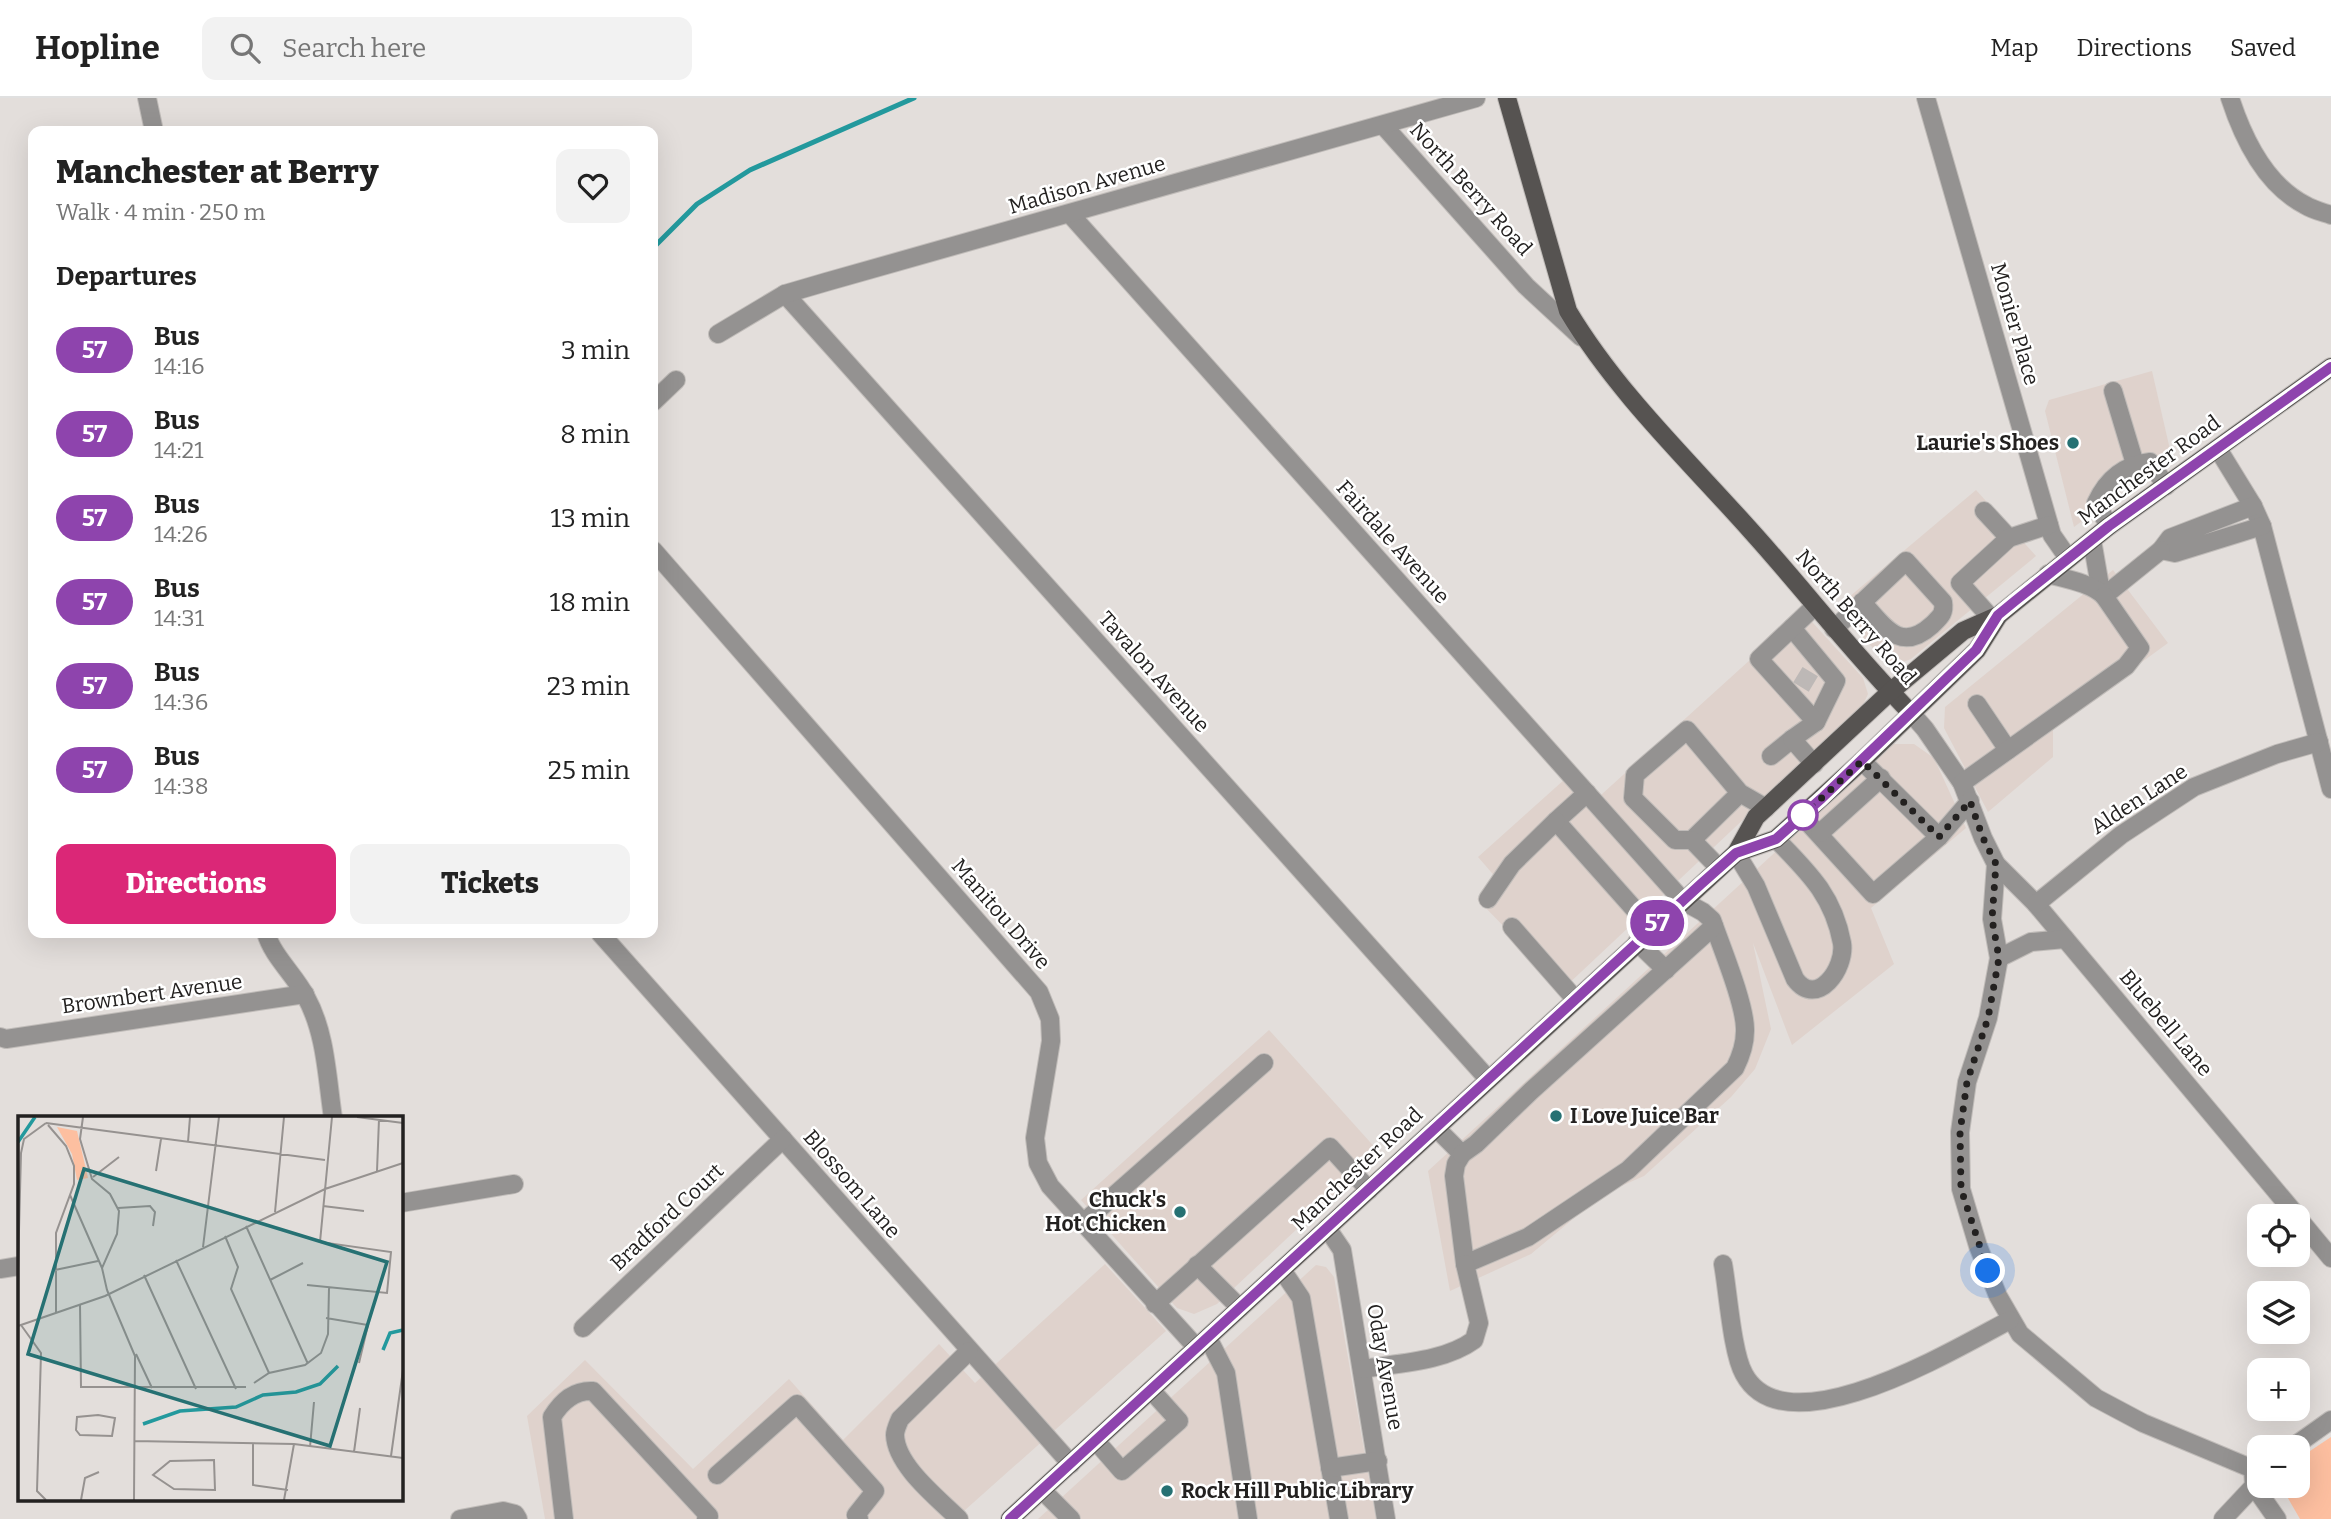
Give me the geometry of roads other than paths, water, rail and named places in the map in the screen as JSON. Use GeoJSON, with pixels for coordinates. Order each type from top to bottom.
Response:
{"type":"FeatureCollection","features":[{"type":"Feature","properties":{"kind":"main road","name":"North Berry Road"},"geometry":{"type":"LineString","coordinates":[[1507,98],[1568,311],[1586,342],[1611,375],[1911,713]]}},
{"type":"Feature","properties":{"kind":"main road","name":"Manchester Road"},"geometry":{"type":"LineString","coordinates":[[1010,1519],[1736,853],[1756,817],[1890,692],[1963,631],[1995,617],[2109,526],[2331,368]]}},
{"type":"Feature","properties":{"kind":"main road","name":"Manchester Road"},"geometry":{"type":"LineString","coordinates":[[1736,853],[1776,839],[1802,816],[1976,650],[1995,617]]}},
{"type":"Feature","properties":{"kind":"street"},"geometry":{"type":"LineString","coordinates":[[147,98],[153,126]]}},
{"type":"Feature","properties":{"kind":"street","name":"Madison Avenue"},"geometry":{"type":"LineString","coordinates":[[718,334],[786,295],[1476,98]]}},
{"type":"Feature","properties":{"kind":"street","name":"Monier Place"},"geometry":{"type":"LineString","coordinates":[[1926,98],[2052,535],[2068,558]]}},
{"type":"Feature","properties":{"kind":"street"},"geometry":{"type":"LineString","coordinates":[[2230,98],[2240,129],[2269,177],[2304,205],[2331,215]]}},
{"type":"Feature","properties":{"kind":"street","name":"North Berry Road"},"geometry":{"type":"LineString","coordinates":[[1383,125],[1526,286],[1586,342]]}},
{"type":"Feature","properties":{"kind":"street","name":"Fairdale Avenue"},"geometry":{"type":"LineString","coordinates":[[1070,214],[1683,901],[1703,912],[1712,920],[1714,926]]}},
{"type":"Feature","properties":{"kind":"street","name":"Tavalon Avenue"},"geometry":{"type":"LineString","coordinates":[[786,295],[1488,1079]]}},
{"type":"Feature","properties":{"kind":"street"},"geometry":{"type":"LineString","coordinates":[[658,397],[676,380]]}},
{"type":"Feature","properties":{"kind":"street"},"geometry":{"type":"LineString","coordinates":[[2113,391],[2135,464]]}},
{"type":"Feature","properties":{"kind":"street"},"geometry":{"type":"LineString","coordinates":[[2218,449],[2253,506],[2262,526],[2331,789]]}},
{"type":"Feature","properties":{"kind":"street"},"geometry":{"type":"LineString","coordinates":[[2109,526],[2095,503],[2102,490],[2127,467],[2150,462],[2166,486]]}},
{"type":"Feature","properties":{"kind":"street"},"geometry":{"type":"LineString","coordinates":[[2103,594],[2161,551],[2170,538],[2253,506]]}},
{"type":"Feature","properties":{"kind":"street"},"geometry":{"type":"LineString","coordinates":[[1984,511],[2009,538]]}},
{"type":"Feature","properties":{"kind":"street"},"geometry":{"type":"LineString","coordinates":[[1995,617],[1960,583],[2009,538],[2049,525]]}},
{"type":"Feature","properties":{"kind":"street"},"geometry":{"type":"LineString","coordinates":[[2161,551],[2175,552],[2262,526]]}},
{"type":"Feature","properties":{"kind":"street"},"geometry":{"type":"LineString","coordinates":[[1962,783],[2126,666],[2140,648],[2103,594],[2092,540]]}},
{"type":"Feature","properties":{"kind":"street","name":"Manitou Drive"},"geometry":{"type":"LineString","coordinates":[[658,556],[1039,992],[1051,1019],[1051,1041],[1035,1138],[1038,1163],[1050,1186],[1155,1304],[1203,1343],[1226,1373],[1248,1519]]}},
{"type":"Feature","properties":{"kind":"street"},"geometry":{"type":"LineString","coordinates":[[1834,629],[1906,561],[1943,602],[1941,614],[1953,639]]}},
{"type":"Feature","properties":{"kind":"street"},"geometry":{"type":"LineString","coordinates":[[2048,574],[2103,594]]}},
{"type":"Feature","properties":{"kind":"street"},"geometry":{"type":"LineString","coordinates":[[1862,602],[1890,633],[1911,638],[1922,633],[1966,590]]}},
{"type":"Feature","properties":{"kind":"street"},"geometry":{"type":"LineString","coordinates":[[1815,606],[1759,659],[1797,692],[1816,722]]}},
{"type":"Feature","properties":{"kind":"street"},"geometry":{"type":"LineString","coordinates":[[1771,756],[1816,722],[1836,681],[1815,663],[1792,628]]}},
{"type":"Feature","properties":{"kind":"street"},"geometry":{"type":"LineString","coordinates":[[1977,704],[2008,750]]}},
{"type":"Feature","properties":{"kind":"street","name":"North Berry Road"},"geometry":{"type":"LineString","coordinates":[[1911,713],[1962,783],[1996,864],[1992,919],[1999,958],[1988,1018],[1967,1082],[1960,1132],[1961,1189],[1978,1246],[1998,1296],[2020,1334],[2096,1398],[2143,1423],[2247,1469]]}},
{"type":"Feature","properties":{"kind":"street"},"geometry":{"type":"LineString","coordinates":[[1719,868],[1683,840],[1647,800],[1635,775],[1687,730],[1740,793],[1766,808]]}},
{"type":"Feature","properties":{"kind":"street"},"geometry":{"type":"LineString","coordinates":[[1792,740],[1814,764]]}},
{"type":"Feature","properties":{"kind":"street","name":"Alden Lane"},"geometry":{"type":"LineString","coordinates":[[2036,904],[2121,835],[2194,787],[2277,754],[2319,742]]}},
{"type":"Feature","properties":{"kind":"street"},"geometry":{"type":"LineString","coordinates":[[1862,761],[1939,837]]}},
{"type":"Feature","properties":{"kind":"street"},"geometry":{"type":"LineString","coordinates":[[1820,833],[1881,778]]}},
{"type":"Feature","properties":{"kind":"street"},"geometry":{"type":"LineString","coordinates":[[1488,899],[1512,864],[1587,793]]}},
{"type":"Feature","properties":{"kind":"street"},"geometry":{"type":"LineString","coordinates":[[1683,840],[1740,793]]}},
{"type":"Feature","properties":{"kind":"street"},"geometry":{"type":"LineString","coordinates":[[1802,816],[1873,894],[1939,837],[1970,801]]}},
{"type":"Feature","properties":{"kind":"street"},"geometry":{"type":"LineString","coordinates":[[1556,821],[1652,929]]}},
{"type":"Feature","properties":{"kind":"street"},"geometry":{"type":"LineString","coordinates":[[1736,853],[1767,908],[1795,978],[1803,988],[1819,988],[1834,974],[1841,960],[1843,952],[1839,934],[1820,886],[1776,839]]}},
{"type":"Feature","properties":{"kind":"street","name":"Bluebell Lane"},"geometry":{"type":"LineString","coordinates":[[1996,864],[2066,939],[2286,1204]]}},
{"type":"Feature","properties":{"kind":"street"},"geometry":{"type":"LineString","coordinates":[[1362,1369],[1431,1357],[1458,1349],[1474,1340],[1479,1323],[1465,1264],[1454,1176],[1456,1164],[1462,1154],[1714,926],[1746,1029],[1743,1051],[1735,1068],[1628,1170],[1528,1237],[1465,1264]]}},
{"type":"Feature","properties":{"kind":"street"},"geometry":{"type":"LineString","coordinates":[[1512,927],[1575,999]]}},
{"type":"Feature","properties":{"kind":"street"},"geometry":{"type":"LineString","coordinates":[[269,938],[305,994],[320,1033],[333,1116]]}},
{"type":"Feature","properties":{"kind":"street","name":"Blossom Lane"},"geometry":{"type":"LineString","coordinates":[[604,938],[1070,1464]]}},
{"type":"Feature","properties":{"kind":"street"},"geometry":{"type":"LineString","coordinates":[[1999,958],[2031,942],[2066,939]]}},
{"type":"Feature","properties":{"kind":"street"},"geometry":{"type":"LineString","coordinates":[[1637,942],[1665,970]]}},
{"type":"Feature","properties":{"kind":"street","name":"Brownbert Avenue"},"geometry":{"type":"LineString","coordinates":[[3,1038],[305,994]]}},
{"type":"Feature","properties":{"kind":"street"},"geometry":{"type":"LineString","coordinates":[[1083,1223],[1264,1063]]}},
{"type":"Feature","properties":{"kind":"street"},"geometry":{"type":"LineString","coordinates":[[1436,1128],[1462,1154]]}},
{"type":"Feature","properties":{"kind":"street","name":"Bradford Court"},"geometry":{"type":"LineString","coordinates":[[583,1328],[783,1139]]}},
{"type":"Feature","properties":{"kind":"street"},"geometry":{"type":"LineString","coordinates":[[1155,1304],[1330,1147],[1369,1190]]}},
{"type":"Feature","properties":{"kind":"street"},"geometry":{"type":"LineString","coordinates":[[402,1203],[514,1184]]}},
{"type":"Feature","properties":{"kind":"street","name":"Oday Avenue"},"geometry":{"type":"LineString","coordinates":[[1327,1228],[1342,1250],[1386,1519]]}},
{"type":"Feature","properties":{"kind":"street","name":"Bluebell Lane"},"geometry":{"type":"LineString","coordinates":[[2310,1233],[2331,1258]]}},
{"type":"Feature","properties":{"kind":"street"},"geometry":{"type":"LineString","coordinates":[[1723,1264],[1743,1373],[1762,1394],[1787,1402],[1830,1400],[1892,1380],[2010,1320]]}},
{"type":"Feature","properties":{"kind":"street"},"geometry":{"type":"LineString","coordinates":[[1197,1265],[1240,1308]]}},
{"type":"Feature","properties":{"kind":"street"},"geometry":{"type":"LineString","coordinates":[[0,1269],[18,1266]]}},
{"type":"Feature","properties":{"kind":"street"},"geometry":{"type":"LineString","coordinates":[[1282,1270],[1301,1298],[1339,1519]]}},
{"type":"Feature","properties":{"kind":"street"},"geometry":{"type":"LineString","coordinates":[[959,1519],[907,1466],[898,1450],[895,1434],[900,1419],[969,1351]]}},
{"type":"Feature","properties":{"kind":"street"},"geometry":{"type":"LineString","coordinates":[[1096,1440],[1122,1471],[1179,1421],[1151,1390]]}},
{"type":"Feature","properties":{"kind":"street"},"geometry":{"type":"LineString","coordinates":[[564,1519],[552,1417],[559,1406],[583,1391],[593,1391],[709,1518]]}},
{"type":"Feature","properties":{"kind":"street"},"geometry":{"type":"LineString","coordinates":[[717,1475],[797,1404],[875,1491],[856,1518]]}},
{"type":"Feature","properties":{"kind":"street"},"geometry":{"type":"LineString","coordinates":[[2310,1435],[2331,1420]]}},
{"type":"Feature","properties":{"kind":"street"},"geometry":{"type":"LineString","coordinates":[[1330,1468],[1378,1461]]}},
{"type":"Feature","properties":{"kind":"street"},"geometry":{"type":"LineString","coordinates":[[2223,1519],[2247,1484]]}},
{"type":"Feature","properties":{"kind":"street"},"geometry":{"type":"LineString","coordinates":[[1042,1490],[1071,1519]]}},
{"type":"Feature","properties":{"kind":"street"},"geometry":{"type":"LineString","coordinates":[[2267,1498],[2277,1519]]}},
{"type":"Feature","properties":{"kind":"street"},"geometry":{"type":"LineString","coordinates":[[460,1519],[503,1511],[515,1514],[518,1519]]}},
{"type":"Feature","properties":{"kind":"waterway"},"geometry":{"type":"LineString","coordinates":[[658,243],[697,204],[750,170],[914,98]]}},
{"type":"Feature","properties":{"kind":"tunnel"},"geometry":{"type":"LineString","coordinates":[[1801,687],[1813,667]]}},
{"type":"Feature","properties":{"kind":"place","name":"Laurie's Shoes"},"geometry":{"type":"Point","coordinates":[2073,443]}},
{"type":"Feature","properties":{"kind":"place","name":"I Love Juice Bar"},"geometry":{"type":"Point","coordinates":[1556,1116]}},
{"type":"Feature","properties":{"kind":"place","name":"Chuck's Hot Chicken"},"geometry":{"type":"Point","coordinates":[1180,1212]}},
{"type":"Feature","properties":{"kind":"place","name":"Rock Hill Public Library"},"geometry":{"type":"Point","coordinates":[1167,1491]}}]}
